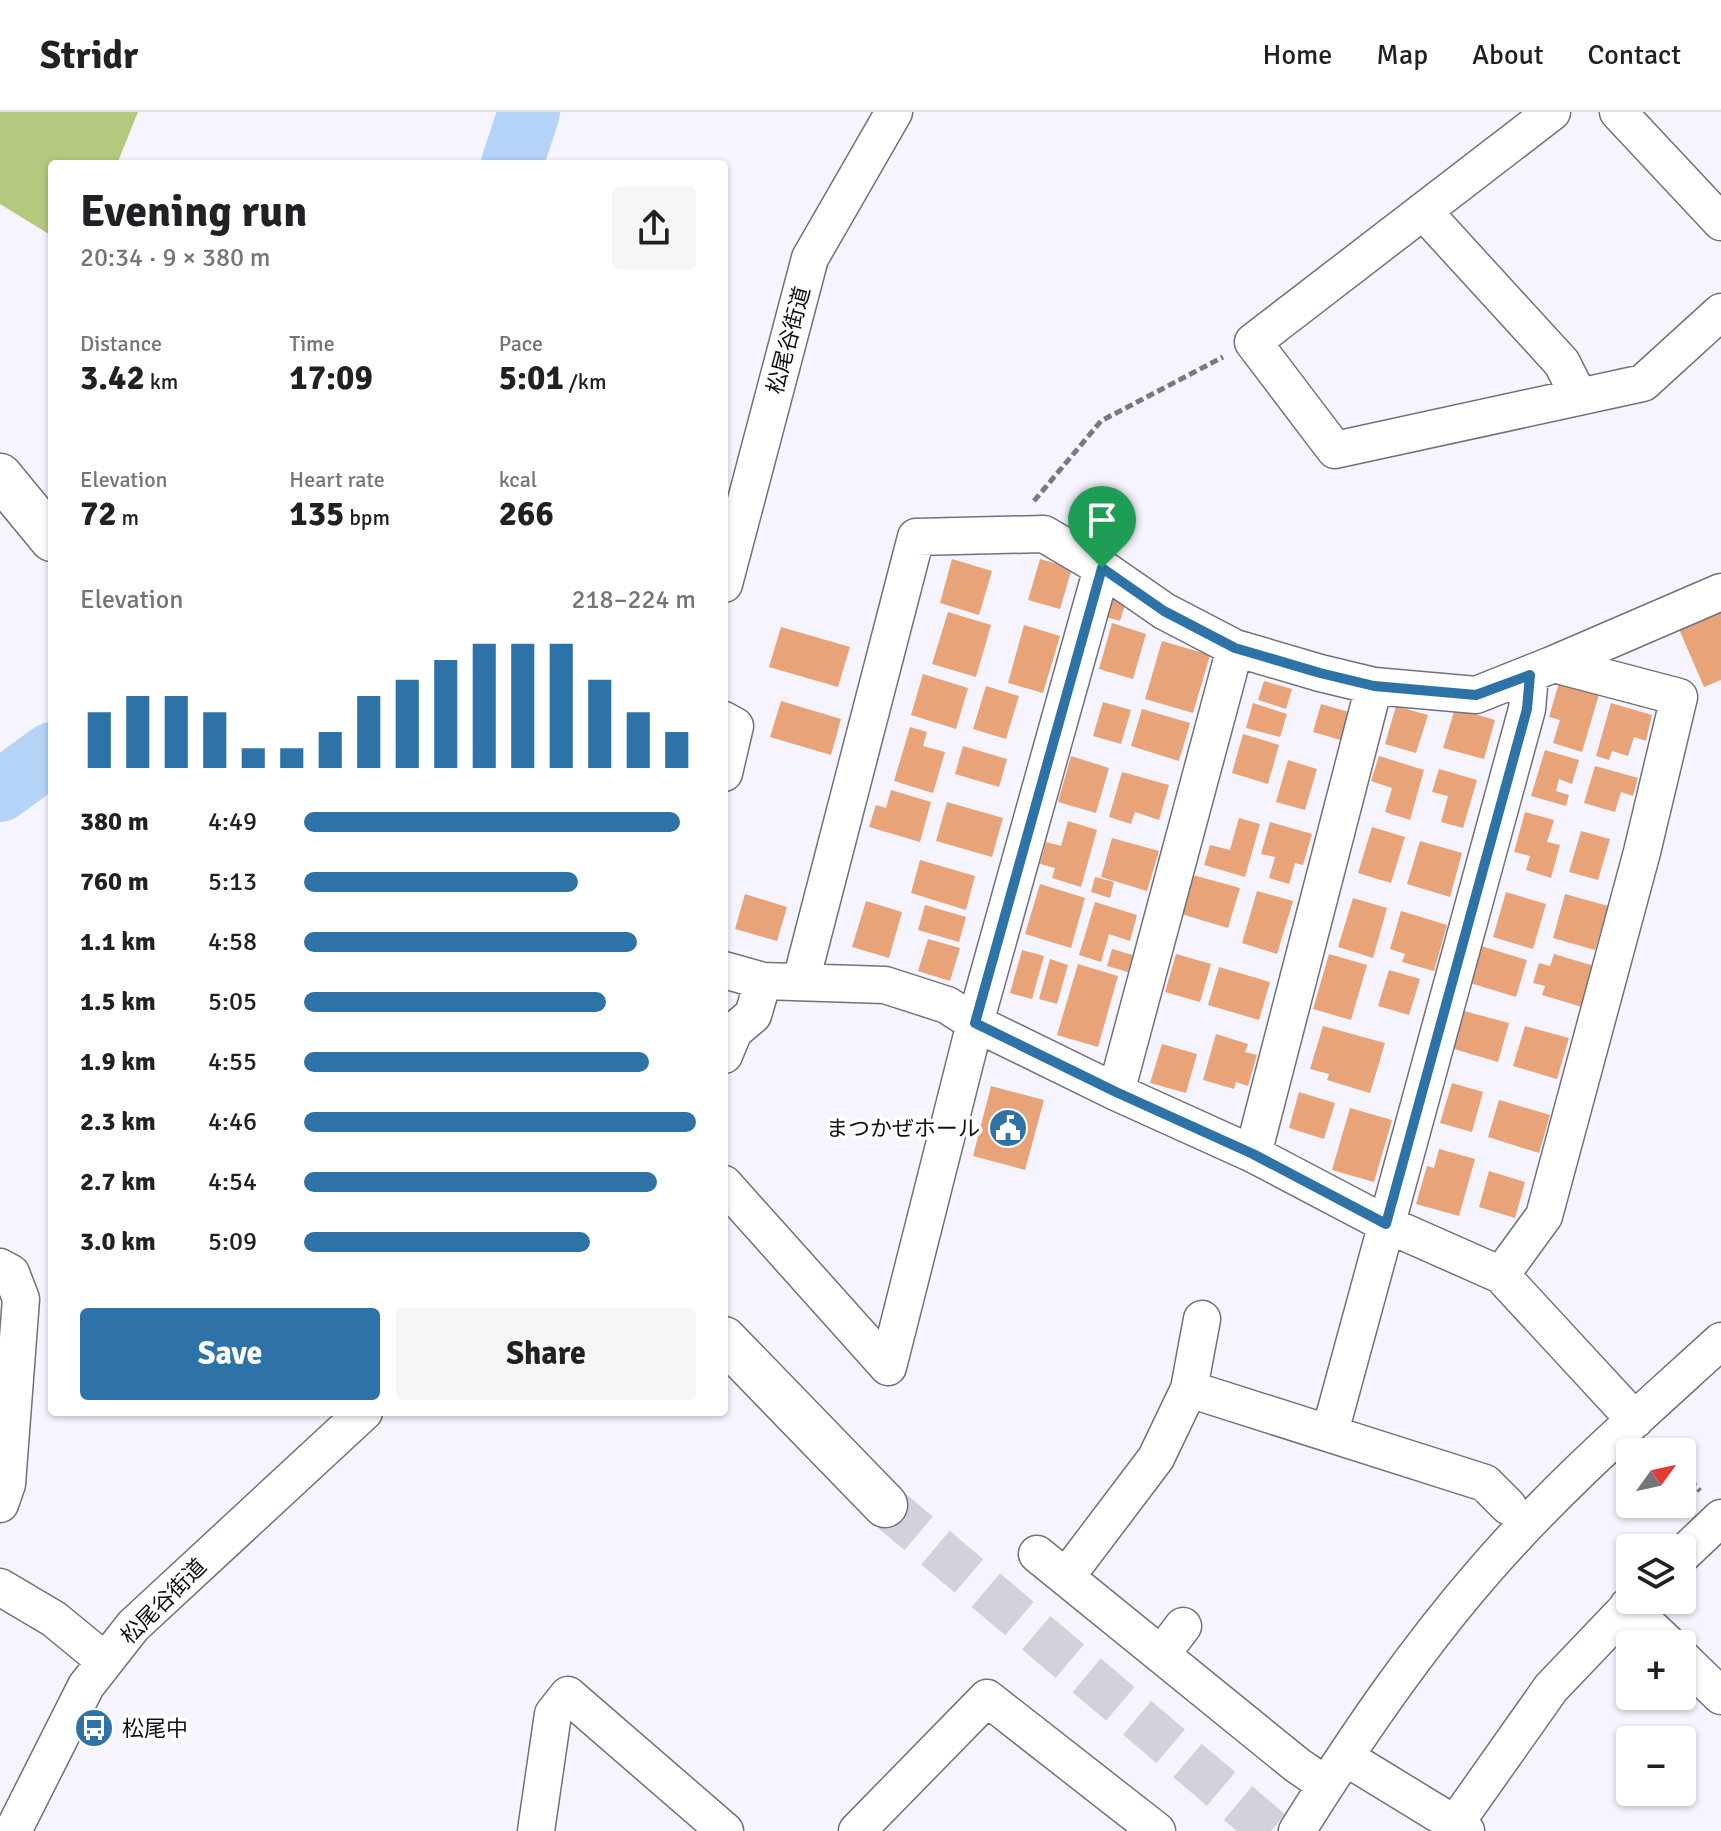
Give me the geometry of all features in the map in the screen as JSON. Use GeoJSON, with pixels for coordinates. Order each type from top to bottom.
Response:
{"type":"FeatureCollection","features":[{"type":"Feature","properties":{"kind":"street","name":"松尾谷街道"},"geometry":{"type":"LineString","coordinates":[[728,569],[810,258],[894,112]]}},
{"type":"Feature","properties":{"kind":"street"},"geometry":{"type":"LineString","coordinates":[[1552,112],[1253,342],[1335,450],[1643,383],[1721,312]]}},
{"type":"Feature","properties":{"kind":"street"},"geometry":{"type":"LineString","coordinates":[[1618,112],[1721,222]]}},
{"type":"Feature","properties":{"kind":"street"},"geometry":{"type":"LineString","coordinates":[[1423,211],[1562,363],[1579,397]]}},
{"type":"Feature","properties":{"kind":"street"},"geometry":{"type":"LineString","coordinates":[[0,476],[48,534]]}},
{"type":"Feature","properties":{"kind":"street"},"geometry":{"type":"LineString","coordinates":[[801,981],[916,537],[1044,534],[1102,568],[1164,611],[1235,648],[1374,686],[1476,695],[1542,670],[1721,592]]}},
{"type":"Feature","properties":{"kind":"street"},"geometry":{"type":"LineString","coordinates":[[728,1188],[888,1367],[975,1023],[1102,568]]}},
{"type":"Feature","properties":{"kind":"street"},"geometry":{"type":"LineString","coordinates":[[1116,1092],[1235,648]]}},
{"type":"Feature","properties":{"kind":"street"},"geometry":{"type":"LineString","coordinates":[[1330,1432],[1527,709],[1542,670]]}},
{"type":"Feature","properties":{"kind":"street"},"geometry":{"type":"LineString","coordinates":[[1501,1275],[1544,1216],[1642,852],[1679,697],[1542,670]]}},
{"type":"Feature","properties":{"kind":"street"},"geometry":{"type":"LineString","coordinates":[[1253,1154],[1374,686]]}},
{"type":"Feature","properties":{"kind":"street"},"geometry":{"type":"LineString","coordinates":[[728,722],[735,726],[728,756]]}},
{"type":"Feature","properties":{"kind":"street"},"geometry":{"type":"LineString","coordinates":[[728,971],[763,981],[885,985],[947,1005],[975,1023],[1253,1154],[1386,1224],[1501,1275],[1635,1420]]}},
{"type":"Feature","properties":{"kind":"street"},"geometry":{"type":"LineString","coordinates":[[728,1045],[734,1031],[753,1015],[763,981]]}},
{"type":"Feature","properties":{"kind":"street"},"geometry":{"type":"LineString","coordinates":[[0,1267],[11,1273],[21,1299],[7,1484],[0,1504]]}},
{"type":"Feature","properties":{"kind":"street"},"geometry":{"type":"LineString","coordinates":[[1066,1577],[1156,1458],[1189,1389],[1202,1319]]}},
{"type":"Feature","properties":{"kind":"street"},"geometry":{"type":"LineString","coordinates":[[1297,1831],[1401,1676],[1484,1571],[1635,1420],[1721,1341]]}},
{"type":"Feature","properties":{"kind":"street"},"geometry":{"type":"LineString","coordinates":[[728,1343],[885,1505]]}},
{"type":"Feature","properties":{"kind":"street"},"geometry":{"type":"LineString","coordinates":[[1189,1389],[1485,1483],[1508,1506]]}},
{"type":"Feature","properties":{"kind":"street","name":"松尾谷街道"},"geometry":{"type":"LineString","coordinates":[[13,1831],[86,1686],[133,1626],[360,1416]]}},
{"type":"Feature","properties":{"kind":"street"},"geometry":{"type":"LineString","coordinates":[[1696,1542],[1721,1518]]}},
{"type":"Feature","properties":{"kind":"street"},"geometry":{"type":"LineString","coordinates":[[1037,1554],[1297,1765],[1335,1771],[1461,1827],[1551,1688],[1622,1614]]}},
{"type":"Feature","properties":{"kind":"street"},"geometry":{"type":"LineString","coordinates":[[0,1587],[54,1619],[105,1661]]}},
{"type":"Feature","properties":{"kind":"street"},"geometry":{"type":"LineString","coordinates":[[1642,1614],[1656,1630]]}},
{"type":"Feature","properties":{"kind":"street"},"geometry":{"type":"LineString","coordinates":[[1161,1655],[1183,1626]]}},
{"type":"Feature","properties":{"kind":"street"},"geometry":{"type":"LineString","coordinates":[[1696,1672],[1721,1696]]}},
{"type":"Feature","properties":{"kind":"street"},"geometry":{"type":"LineString","coordinates":[[536,1831],[553,1714],[568,1695],[725,1831]]}},
{"type":"Feature","properties":{"kind":"street"},"geometry":{"type":"LineString","coordinates":[[857,1831],[987,1698],[1157,1831]]}},
{"type":"Feature","properties":{"kind":"street"},"geometry":{"type":"LineString","coordinates":[[34,1831],[53,1754]]}},
{"type":"Feature","properties":{"kind":"path"},"geometry":{"type":"LineString","coordinates":[[1032,534],[1033,502],[1101,421],[1253,342]]}},
{"type":"Feature","properties":{"kind":"green space"},"geometry":{"type":"Polygon","coordinates":[[[0,112],[138,112],[119,160],[48,160],[48,234],[0,204],[0,112]]]}},
{"type":"Feature","properties":{"kind":"building"},"geometry":{"type":"Polygon","coordinates":[[[952,559],[992,571],[979,615],[940,603],[952,559]]]}},
{"type":"Feature","properties":{"kind":"building"},"geometry":{"type":"Polygon","coordinates":[[[1040,559],[1072,568],[1060,609],[1028,600],[1040,559]]]}},
{"type":"Feature","properties":{"kind":"building"},"geometry":{"type":"Polygon","coordinates":[[[1108,585],[1129,592],[1120,621],[1099,615],[1108,585]]]}},
{"type":"Feature","properties":{"kind":"building"},"geometry":{"type":"Polygon","coordinates":[[[1721,600],[1721,680],[1704,687],[1675,620],[1721,600]]]}},
{"type":"Feature","properties":{"kind":"building"},"geometry":{"type":"Polygon","coordinates":[[[948,612],[991,625],[976,677],[932,664],[948,612]]]}},
{"type":"Feature","properties":{"kind":"building"},"geometry":{"type":"Polygon","coordinates":[[[1112,623],[1146,634],[1133,679],[1099,669],[1112,623]]]}},
{"type":"Feature","properties":{"kind":"building"},"geometry":{"type":"Polygon","coordinates":[[[1024,625],[1060,636],[1043,693],[1008,683],[1024,625]]]}},
{"type":"Feature","properties":{"kind":"building"},"geometry":{"type":"Polygon","coordinates":[[[781,627],[850,647],[838,687],[769,667],[781,627]]]}},
{"type":"Feature","properties":{"kind":"building"},"geometry":{"type":"Polygon","coordinates":[[[1162,641],[1210,655],[1193,713],[1145,699],[1162,641]]]}},
{"type":"Feature","properties":{"kind":"building"},"geometry":{"type":"Polygon","coordinates":[[[923,674],[968,688],[956,729],[911,715],[923,674]]]}},
{"type":"Feature","properties":{"kind":"building"},"geometry":{"type":"Polygon","coordinates":[[[1560,679],[1600,691],[1582,752],[1553,743],[1560,720],[1549,717],[1560,679]]]}},
{"type":"Feature","properties":{"kind":"building"},"geometry":{"type":"Polygon","coordinates":[[[1264,681],[1292,689],[1286,709],[1258,700],[1264,681]]]}},
{"type":"Feature","properties":{"kind":"building"},"geometry":{"type":"Polygon","coordinates":[[[986,686],[1019,696],[1006,739],[973,729],[986,686]]]}},
{"type":"Feature","properties":{"kind":"building"},"geometry":{"type":"Polygon","coordinates":[[[781,701],[841,719],[831,755],[770,737],[781,701]]]}},
{"type":"Feature","properties":{"kind":"building"},"geometry":{"type":"Polygon","coordinates":[[[1103,702],[1131,710],[1121,744],[1093,736],[1103,702]]]}},
{"type":"Feature","properties":{"kind":"building"},"geometry":{"type":"Polygon","coordinates":[[[1253,703],[1287,714],[1280,737],[1246,728],[1253,703]]]}},
{"type":"Feature","properties":{"kind":"building"},"geometry":{"type":"Polygon","coordinates":[[[1611,703],[1652,715],[1646,741],[1634,737],[1628,756],[1612,751],[1609,760],[1596,756],[1611,703]]]}},
{"type":"Feature","properties":{"kind":"building"},"geometry":{"type":"Polygon","coordinates":[[[1321,704],[1352,713],[1344,741],[1313,732],[1321,704]]]}},
{"type":"Feature","properties":{"kind":"building"},"geometry":{"type":"Polygon","coordinates":[[[1396,706],[1428,715],[1416,753],[1385,744],[1396,706]]]}},
{"type":"Feature","properties":{"kind":"building"},"geometry":{"type":"Polygon","coordinates":[[[1455,708],[1495,720],[1484,759],[1443,748],[1455,708]]]}},
{"type":"Feature","properties":{"kind":"building"},"geometry":{"type":"Polygon","coordinates":[[[1142,709],[1190,723],[1179,761],[1131,746],[1142,709]]]}},
{"type":"Feature","properties":{"kind":"building"},"geometry":{"type":"Polygon","coordinates":[[[910,727],[927,732],[923,746],[945,752],[933,793],[894,781],[910,727]]]}},
{"type":"Feature","properties":{"kind":"building"},"geometry":{"type":"Polygon","coordinates":[[[1243,734],[1279,745],[1268,784],[1232,773],[1243,734]]]}},
{"type":"Feature","properties":{"kind":"building"},"geometry":{"type":"Polygon","coordinates":[[[963,746],[1007,759],[999,787],[955,774],[963,746]]]}},
{"type":"Feature","properties":{"kind":"building"},"geometry":{"type":"Polygon","coordinates":[[[1545,750],[1579,760],[1572,784],[1559,779],[1556,791],[1569,795],[1566,806],[1531,796],[1545,750]]]}},
{"type":"Feature","properties":{"kind":"building"},"geometry":{"type":"Polygon","coordinates":[[[1071,756],[1109,768],[1096,813],[1058,802],[1071,756]]]}},
{"type":"Feature","properties":{"kind":"building"},"geometry":{"type":"Polygon","coordinates":[[[1379,756],[1424,770],[1410,820],[1385,812],[1392,788],[1371,781],[1379,756]]]}},
{"type":"Feature","properties":{"kind":"building"},"geometry":{"type":"Polygon","coordinates":[[[1288,760],[1317,769],[1305,810],[1276,802],[1288,760]]]}},
{"type":"Feature","properties":{"kind":"building"},"geometry":{"type":"Polygon","coordinates":[[[1595,766],[1638,778],[1633,796],[1621,792],[1615,812],[1584,803],[1595,766]]]}},
{"type":"Feature","properties":{"kind":"building"},"geometry":{"type":"Polygon","coordinates":[[[1439,769],[1477,780],[1463,828],[1441,822],[1448,796],[1432,792],[1439,769]]]}},
{"type":"Feature","properties":{"kind":"building"},"geometry":{"type":"Polygon","coordinates":[[[1122,772],[1169,785],[1159,820],[1135,812],[1131,824],[1109,817],[1122,772]]]}},
{"type":"Feature","properties":{"kind":"building"},"geometry":{"type":"Polygon","coordinates":[[[891,790],[931,802],[920,842],[869,827],[876,805],[886,808],[891,790]]]}},
{"type":"Feature","properties":{"kind":"building"},"geometry":{"type":"Polygon","coordinates":[[[947,802],[1003,818],[992,857],[936,841],[947,802]]]}},
{"type":"Feature","properties":{"kind":"building"},"geometry":{"type":"Polygon","coordinates":[[[1525,812],[1554,820],[1547,842],[1560,845],[1551,878],[1526,870],[1530,856],[1514,852],[1525,812]]]}},
{"type":"Feature","properties":{"kind":"building"},"geometry":{"type":"Polygon","coordinates":[[[1239,818],[1260,824],[1245,877],[1204,865],[1210,845],[1230,850],[1239,818]]]}},
{"type":"Feature","properties":{"kind":"building"},"geometry":{"type":"Polygon","coordinates":[[[1068,821],[1097,830],[1081,887],[1052,878],[1055,868],[1040,864],[1046,842],[1061,846],[1068,821]]]}},
{"type":"Feature","properties":{"kind":"building"},"geometry":{"type":"Polygon","coordinates":[[[1270,822],[1312,834],[1303,865],[1295,863],[1289,884],[1269,878],[1275,857],[1261,854],[1270,822]]]}},
{"type":"Feature","properties":{"kind":"building"},"geometry":{"type":"Polygon","coordinates":[[[1372,827],[1405,837],[1391,883],[1358,873],[1372,827]]]}},
{"type":"Feature","properties":{"kind":"building"},"geometry":{"type":"Polygon","coordinates":[[[1581,831],[1610,839],[1598,880],[1569,872],[1581,831]]]}},
{"type":"Feature","properties":{"kind":"building"},"geometry":{"type":"Polygon","coordinates":[[[1112,838],[1159,851],[1147,891],[1101,877],[1112,838]]]}},
{"type":"Feature","properties":{"kind":"building"},"geometry":{"type":"Polygon","coordinates":[[[1420,841],[1462,853],[1450,897],[1407,884],[1420,841]]]}},
{"type":"Feature","properties":{"kind":"building"},"geometry":{"type":"Polygon","coordinates":[[[920,860],[975,876],[966,910],[911,893],[920,860]]]}},
{"type":"Feature","properties":{"kind":"building"},"geometry":{"type":"Polygon","coordinates":[[[1189,874],[1240,888],[1228,928],[1178,913],[1189,874]]]}},
{"type":"Feature","properties":{"kind":"building"},"geometry":{"type":"Polygon","coordinates":[[[1095,877],[1114,882],[1110,898],[1091,892],[1095,877]]]}},
{"type":"Feature","properties":{"kind":"building"},"geometry":{"type":"Polygon","coordinates":[[[1040,884],[1085,898],[1071,948],[1025,934],[1040,884]]]}},
{"type":"Feature","properties":{"kind":"building"},"geometry":{"type":"Polygon","coordinates":[[[1257,891],[1293,901],[1277,954],[1242,943],[1257,891]]]}},
{"type":"Feature","properties":{"kind":"building"},"geometry":{"type":"Polygon","coordinates":[[[1506,892],[1546,904],[1533,949],[1493,937],[1506,892]]]}},
{"type":"Feature","properties":{"kind":"building"},"geometry":{"type":"Polygon","coordinates":[[[745,894],[787,907],[777,941],[735,929],[745,894]]]}},
{"type":"Feature","properties":{"kind":"building"},"geometry":{"type":"Polygon","coordinates":[[[1565,894],[1608,906],[1595,950],[1553,938],[1565,894]]]}},
{"type":"Feature","properties":{"kind":"building"},"geometry":{"type":"Polygon","coordinates":[[[1353,898],[1387,908],[1373,958],[1338,947],[1353,898]]]}},
{"type":"Feature","properties":{"kind":"building"},"geometry":{"type":"Polygon","coordinates":[[[866,901],[902,912],[889,958],[852,947],[866,901]]]}},
{"type":"Feature","properties":{"kind":"building"},"geometry":{"type":"Polygon","coordinates":[[[1095,902],[1137,915],[1130,941],[1109,934],[1101,962],[1079,955],[1095,902]]]}},
{"type":"Feature","properties":{"kind":"building"},"geometry":{"type":"Polygon","coordinates":[[[925,905],[966,917],[959,942],[918,930],[925,905]]]}},
{"type":"Feature","properties":{"kind":"building"},"geometry":{"type":"Polygon","coordinates":[[[1401,911],[1447,925],[1434,971],[1402,962],[1405,954],[1390,949],[1401,911]]]}},
{"type":"Feature","properties":{"kind":"building"},"geometry":{"type":"Polygon","coordinates":[[[928,939],[960,948],[950,981],[918,971],[928,939]]]}},
{"type":"Feature","properties":{"kind":"building"},"geometry":{"type":"Polygon","coordinates":[[[1481,946],[1527,960],[1516,997],[1470,983],[1481,946]]]}},
{"type":"Feature","properties":{"kind":"building"},"geometry":{"type":"Polygon","coordinates":[[[1112,949],[1133,955],[1128,972],[1107,966],[1112,949]]]}},
{"type":"Feature","properties":{"kind":"building"},"geometry":{"type":"Polygon","coordinates":[[[1022,950],[1044,956],[1032,999],[1010,993],[1022,950]]]}},
{"type":"Feature","properties":{"kind":"building"},"geometry":{"type":"Polygon","coordinates":[[[1176,954],[1211,964],[1200,1002],[1165,992],[1176,954]]]}},
{"type":"Feature","properties":{"kind":"building"},"geometry":{"type":"Polygon","coordinates":[[[1329,954],[1367,965],[1351,1020],[1313,1009],[1329,954]]]}},
{"type":"Feature","properties":{"kind":"building"},"geometry":{"type":"Polygon","coordinates":[[[1554,954],[1594,966],[1582,1007],[1542,995],[1545,986],[1533,983],[1539,963],[1550,966],[1554,954]]]}},
{"type":"Feature","properties":{"kind":"building"},"geometry":{"type":"Polygon","coordinates":[[[1050,959],[1068,965],[1057,1004],[1039,999],[1050,959]]]}},
{"type":"Feature","properties":{"kind":"building"},"geometry":{"type":"Polygon","coordinates":[[[1078,964],[1118,976],[1098,1047],[1057,1035],[1078,964]]]}},
{"type":"Feature","properties":{"kind":"building"},"geometry":{"type":"Polygon","coordinates":[[[1219,967],[1270,982],[1259,1020],[1208,1005],[1219,967]]]}},
{"type":"Feature","properties":{"kind":"building"},"geometry":{"type":"Polygon","coordinates":[[[1389,970],[1420,979],[1409,1015],[1378,1006],[1389,970]]]}},
{"type":"Feature","properties":{"kind":"building"},"geometry":{"type":"Polygon","coordinates":[[[1464,1011],[1509,1023],[1498,1062],[1454,1049],[1464,1011]]]}},
{"type":"Feature","properties":{"kind":"building"},"geometry":{"type":"Polygon","coordinates":[[[1323,1026],[1385,1043],[1370,1093],[1327,1080],[1329,1074],[1310,1069],[1323,1026]]]}},
{"type":"Feature","properties":{"kind":"building"},"geometry":{"type":"Polygon","coordinates":[[[1525,1026],[1569,1038],[1557,1079],[1513,1066],[1525,1026]]]}},
{"type":"Feature","properties":{"kind":"building"},"geometry":{"type":"Polygon","coordinates":[[[1216,1034],[1248,1044],[1245,1052],[1257,1055],[1248,1086],[1236,1082],[1234,1089],[1203,1080],[1216,1034]]]}},
{"type":"Feature","properties":{"kind":"building"},"geometry":{"type":"Polygon","coordinates":[[[1162,1044],[1197,1054],[1186,1093],[1150,1083],[1162,1044]]]}},
{"type":"Feature","properties":{"kind":"building"},"geometry":{"type":"Polygon","coordinates":[[[1452,1083],[1483,1092],[1472,1132],[1440,1123],[1452,1083]]]}},
{"type":"Feature","properties":{"kind":"building","name":"まつかぜホール"},"geometry":{"type":"Polygon","coordinates":[[[991,1086],[1044,1100],[1025,1170],[973,1156],[991,1086]]]}},
{"type":"Feature","properties":{"kind":"building"},"geometry":{"type":"Polygon","coordinates":[[[1299,1092],[1335,1103],[1324,1139],[1289,1128],[1299,1092]]]}},
{"type":"Feature","properties":{"kind":"building"},"geometry":{"type":"Polygon","coordinates":[[[1499,1100],[1550,1115],[1539,1153],[1488,1137],[1499,1100]]]}},
{"type":"Feature","properties":{"kind":"building"},"geometry":{"type":"Polygon","coordinates":[[[1350,1108],[1392,1120],[1374,1182],[1332,1170],[1350,1108]]]}},
{"type":"Feature","properties":{"kind":"building"},"geometry":{"type":"Polygon","coordinates":[[[1439,1149],[1475,1159],[1459,1216],[1416,1204],[1427,1166],[1434,1168],[1439,1149]]]}},
{"type":"Feature","properties":{"kind":"building"},"geometry":{"type":"Polygon","coordinates":[[[1489,1171],[1525,1182],[1515,1218],[1479,1207],[1489,1171]]]}},
{"type":"Feature","properties":{"kind":"waterway"},"geometry":{"type":"LineString","coordinates":[[513,160],[529,112]]}},
{"type":"Feature","properties":{"kind":"waterway"},"geometry":{"type":"LineString","coordinates":[[0,791],[48,756]]}},
{"type":"Feature","properties":{"kind":"tunnel"},"geometry":{"type":"LineString","coordinates":[[885,1505],[1271,1831]]}},
{"type":"Feature","properties":{"kind":"place","name":"まつかぜホール"},"geometry":{"type":"Point","coordinates":[1008,1128]}},
{"type":"Feature","properties":{"kind":"place","name":"松尾中"},"geometry":{"type":"Point","coordinates":[94,1728]}},
{"type":"Feature","properties":{"kind":"route"},"geometry":{"type":"LineString","coordinates":[[1102,568],[1164,611],[1235,648],[1320,673],[1374,686],[1476,695],[1530,675],[1527,709],[1386,1224],[1253,1154],[975,1023],[1102,568]]}}]}
